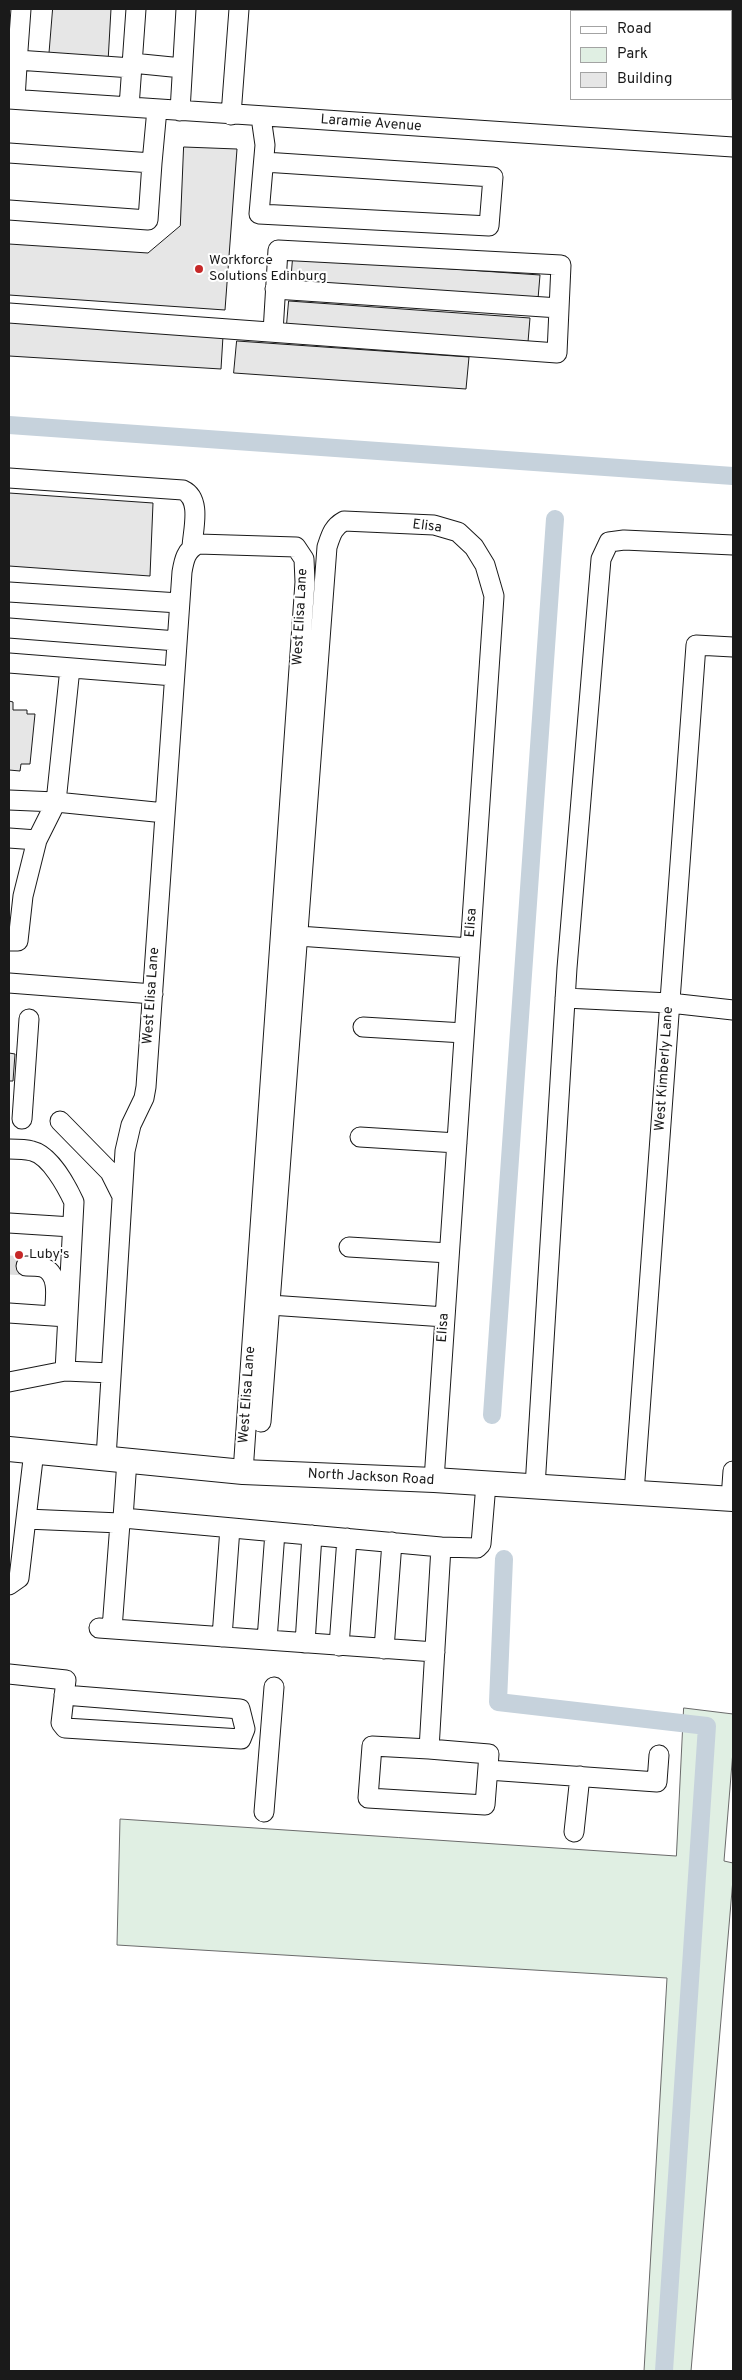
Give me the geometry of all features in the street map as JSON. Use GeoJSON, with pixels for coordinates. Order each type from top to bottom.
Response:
{"type":"FeatureCollection","features":[{"type":"Feature","properties":{"kind":"main road","name":"North Jackson Road"},"geometry":{"type":"LineString","coordinates":[[9,1449],[243,1472],[434,1480],[732,1499]]}},
{"type":"Feature","properties":{"kind":"street"},"geometry":{"type":"LineString","coordinates":[[12,99],[20,9]]}},
{"type":"Feature","properties":{"kind":"street"},"geometry":{"type":"LineString","coordinates":[[129,107],[136,9]]}},
{"type":"Feature","properties":{"kind":"street"},"geometry":{"type":"LineString","coordinates":[[180,111],[186,9]]}},
{"type":"Feature","properties":{"kind":"street"},"geometry":{"type":"LineString","coordinates":[[231,115],[239,9]]}},
{"type":"Feature","properties":{"kind":"street"},"geometry":{"type":"LineString","coordinates":[[15,53],[132,66],[182,68]]}},
{"type":"Feature","properties":{"kind":"street","name":"Laramie Avenue"},"geometry":{"type":"LineString","coordinates":[[12,99],[733,147]]}},
{"type":"Feature","properties":{"kind":"street"},"geometry":{"type":"LineString","coordinates":[[9,210],[148,220],[157,109]]}},
{"type":"Feature","properties":{"kind":"street"},"geometry":{"type":"LineString","coordinates":[[261,117],[266,144],[264,162],[259,214],[489,226],[493,177],[264,162]]}},
{"type":"Feature","properties":{"kind":"street"},"geometry":{"type":"LineString","coordinates":[[9,153],[152,163]]}},
{"type":"Feature","properties":{"kind":"street"},"geometry":{"type":"LineString","coordinates":[[9,313],[557,353],[561,265],[278,250],[272,332]]}},
{"type":"Feature","properties":{"kind":"street"},"geometry":{"type":"LineString","coordinates":[[275,289],[559,308]]}},
{"type":"Feature","properties":{"kind":"street"},"geometry":{"type":"LineString","coordinates":[[9,478],[182,490],[190,494],[194,501],[192,547]]}},
{"type":"Feature","properties":{"kind":"street","name":"Elisa"},"geometry":{"type":"LineString","coordinates":[[261,1422],[327,547],[331,533],[336,525],[344,521],[434,525],[458,532],[474,547],[485,565],[494,596],[434,1480]]}},
{"type":"Feature","properties":{"kind":"street"},"geometry":{"type":"LineString","coordinates":[[535,1487],[565,998],[601,559],[610,542],[624,540],[733,545]]}},
{"type":"Feature","properties":{"kind":"street","name":"West Elisa Lane"},"geometry":{"type":"LineString","coordinates":[[222,1637],[105,1629],[122,1520],[111,1372],[125,1152],[131,1125],[144,1098],[146,1087],[179,603],[184,558],[192,547],[198,544],[296,547],[304,559],[281,943],[243,1472]]}},
{"type":"Feature","properties":{"kind":"street"},"geometry":{"type":"LineString","coordinates":[[9,592],[179,603]]}},
{"type":"Feature","properties":{"kind":"street"},"geometry":{"type":"LineString","coordinates":[[9,628],[177,641]]}},
{"type":"Feature","properties":{"kind":"street","name":"West Kimberly Lane"},"geometry":{"type":"LineString","coordinates":[[634,1492],[696,645],[733,648]]}},
{"type":"Feature","properties":{"kind":"street"},"geometry":{"type":"LineString","coordinates":[[9,663],[174,676]]}},
{"type":"Feature","properties":{"kind":"street"},"geometry":{"type":"LineString","coordinates":[[9,941],[18,941],[22,896],[38,840],[56,802],[70,668]]}},
{"type":"Feature","properties":{"kind":"street"},"geometry":{"type":"LineString","coordinates":[[9,800],[56,802],[165,813]]}},
{"type":"Feature","properties":{"kind":"street"},"geometry":{"type":"LineString","coordinates":[[9,838],[38,840]]}},
{"type":"Feature","properties":{"kind":"street"},"geometry":{"type":"LineString","coordinates":[[9,897],[14,908],[9,919]]}},
{"type":"Feature","properties":{"kind":"street"},"geometry":{"type":"LineString","coordinates":[[298,936],[470,948]]}},
{"type":"Feature","properties":{"kind":"street"},"geometry":{"type":"LineString","coordinates":[[9,983],[153,994]]}},
{"type":"Feature","properties":{"kind":"street"},"geometry":{"type":"LineString","coordinates":[[565,998],[670,1003],[733,1010]]}},
{"type":"Feature","properties":{"kind":"street"},"geometry":{"type":"LineString","coordinates":[[22,1119],[28,1019]]}},
{"type":"Feature","properties":{"kind":"street"},"geometry":{"type":"LineString","coordinates":[[363,1027],[464,1033]]}},
{"type":"Feature","properties":{"kind":"street"},"geometry":{"type":"LineString","coordinates":[[60,1121],[110,1172],[122,1197]]}},
{"type":"Feature","properties":{"kind":"street"},"geometry":{"type":"LineString","coordinates":[[360,1137],[457,1143]]}},
{"type":"Feature","properties":{"kind":"street"},"geometry":{"type":"LineString","coordinates":[[9,1149],[34,1151],[48,1161],[67,1186],[74,1202],[61,1316]]}},
{"type":"Feature","properties":{"kind":"street"},"geometry":{"type":"LineString","coordinates":[[9,1159],[48,1161]]}},
{"type":"Feature","properties":{"kind":"street"},"geometry":{"type":"LineString","coordinates":[[9,1223],[72,1227]]}},
{"type":"Feature","properties":{"kind":"street"},"geometry":{"type":"LineString","coordinates":[[350,1247],[449,1253]]}},
{"type":"Feature","properties":{"kind":"street"},"geometry":{"type":"LineString","coordinates":[[26,1266],[44,1267],[53,1275],[61,1316],[66,1371]]}},
{"type":"Feature","properties":{"kind":"street"},"geometry":{"type":"LineString","coordinates":[[270,1305],[445,1317]]}},
{"type":"Feature","properties":{"kind":"street"},"geometry":{"type":"LineString","coordinates":[[9,1312],[61,1316]]}},
{"type":"Feature","properties":{"kind":"street"},"geometry":{"type":"LineString","coordinates":[[9,1382],[66,1371],[111,1372]]}},
{"type":"Feature","properties":{"kind":"street"},"geometry":{"type":"LineString","coordinates":[[9,1584],[19,1578],[34,1451]]}},
{"type":"Feature","properties":{"kind":"street"},"geometry":{"type":"LineString","coordinates":[[732,1499],[733,1471]]}},
{"type":"Feature","properties":{"kind":"street"},"geometry":{"type":"LineString","coordinates":[[26,1519],[122,1520],[441,1547],[477,1548],[481,1544],[486,1484]]}},
{"type":"Feature","properties":{"kind":"street"},"geometry":{"type":"LineString","coordinates":[[230,1528],[222,1637],[435,1652]]}},
{"type":"Feature","properties":{"kind":"street"},"geometry":{"type":"LineString","coordinates":[[267,1640],[275,1532]]}},
{"type":"Feature","properties":{"kind":"street"},"geometry":{"type":"LineString","coordinates":[[305,1643],[312,1535]]}},
{"type":"Feature","properties":{"kind":"street"},"geometry":{"type":"LineString","coordinates":[[339,1646],[347,1538]]}},
{"type":"Feature","properties":{"kind":"street"},"geometry":{"type":"LineString","coordinates":[[384,1649],[392,1542]]}},
{"type":"Feature","properties":{"kind":"street"},"geometry":{"type":"LineString","coordinates":[[429,1749],[441,1547]]}},
{"type":"Feature","properties":{"kind":"street"},"geometry":{"type":"LineString","coordinates":[[9,1674],[66,1680],[64,1695],[62,1723],[65,1728],[241,1739],[245,1728],[240,1709],[64,1695]]}},
{"type":"Feature","properties":{"kind":"street"},"geometry":{"type":"LineString","coordinates":[[264,1812],[274,1687]]}},
{"type":"Feature","properties":{"kind":"street"},"geometry":{"type":"LineString","coordinates":[[245,1728],[270,1730]]}},
{"type":"Feature","properties":{"kind":"street"},"geometry":{"type":"LineString","coordinates":[[372,1746],[429,1749],[489,1754],[485,1805],[368,1798],[372,1746]]}},
{"type":"Feature","properties":{"kind":"street"},"geometry":{"type":"LineString","coordinates":[[488,1770],[657,1782],[659,1755]]}},
{"type":"Feature","properties":{"kind":"street"},"geometry":{"type":"LineString","coordinates":[[574,1832],[580,1776]]}},
{"type":"Feature","properties":{"kind":"green space"},"geometry":{"type":"Polygon","coordinates":[[[684,1708],[733,1714],[733,1751],[724,1861],[733,1863],[733,1879],[691,2371],[644,2371],[667,1978],[117,1945],[120,1819],[676,1856],[684,1708]]]}},
{"type":"Feature","properties":{"kind":"building"},"geometry":{"type":"Polygon","coordinates":[[[53,9],[111,9],[108,62],[49,58],[53,9]]]}},
{"type":"Feature","properties":{"kind":"building"},"geometry":{"type":"Polygon","coordinates":[[[184,147],[237,149],[225,310],[9,295],[9,244],[148,253],[180,226],[184,147]]]}},
{"type":"Feature","properties":{"kind":"building"},"geometry":{"type":"Polygon","coordinates":[[[293,258],[540,275],[538,299],[291,282],[293,258]]]}},
{"type":"Feature","properties":{"kind":"building"},"geometry":{"type":"Polygon","coordinates":[[[289,301],[530,318],[528,342],[287,324],[289,301]]]}},
{"type":"Feature","properties":{"kind":"building"},"geometry":{"type":"Polygon","coordinates":[[[9,322],[223,336],[221,369],[9,356],[9,322]]]}},
{"type":"Feature","properties":{"kind":"building"},"geometry":{"type":"Polygon","coordinates":[[[237,341],[469,357],[466,389],[234,373],[237,341]]]}},
{"type":"Feature","properties":{"kind":"building"},"geometry":{"type":"Polygon","coordinates":[[[9,493],[153,503],[150,576],[9,566],[9,493]]]}},
{"type":"Feature","properties":{"kind":"building"},"geometry":{"type":"Polygon","coordinates":[[[9,701],[13,702],[13,710],[27,710],[27,714],[35,714],[30,764],[21,764],[20,771],[9,770],[9,701]]]}},
{"type":"Feature","properties":{"kind":"building"},"geometry":{"type":"Polygon","coordinates":[[[9,1053],[15,1054],[13,1081],[9,1081],[9,1053]]]}},
{"type":"Feature","properties":{"kind":"waterway"},"geometry":{"type":"LineString","coordinates":[[9,425],[733,476]]}},
{"type":"Feature","properties":{"kind":"waterway"},"geometry":{"type":"LineString","coordinates":[[492,1415],[555,519]]}},
{"type":"Feature","properties":{"kind":"waterway"},"geometry":{"type":"LineString","coordinates":[[504,1559],[498,1702],[707,1726],[664,2371]]}},
{"type":"Feature","properties":{"kind":"tunnel"},"geometry":{"type":"LineString","coordinates":[[9,1265],[26,1266]]}},
{"type":"Feature","properties":{"kind":"place","name":"Workforce Solutions Edinburg"},"geometry":{"type":"Point","coordinates":[199,269]}},
{"type":"Feature","properties":{"kind":"place","name":"Luby's"},"geometry":{"type":"Point","coordinates":[19,1255]}}]}
